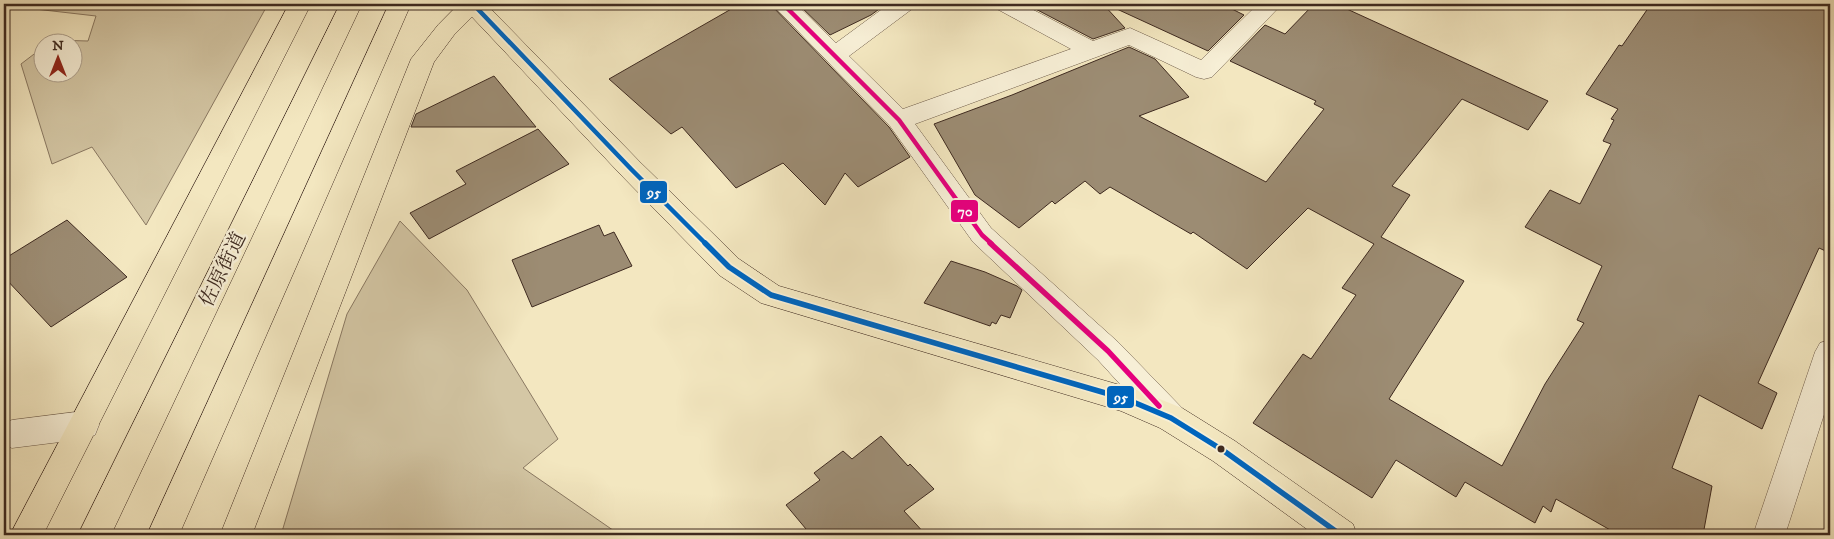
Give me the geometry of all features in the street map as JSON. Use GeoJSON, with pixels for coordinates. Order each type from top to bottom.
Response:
{"type":"FeatureCollection","features":[{"type":"Feature","properties":{"kind":"highway"},"geometry":{"type":"LineString","coordinates":[[26,535],[300,4]]}},
{"type":"Feature","properties":{"kind":"highway","name":"佐原街道"},"geometry":{"type":"LineString","coordinates":[[94,535],[351,4]]}},
{"type":"Feature","properties":{"kind":"highway"},"geometry":{"type":"LineString","coordinates":[[236,535],[423,59],[446,30],[473,4],[631,169],[729,267],[771,294],[1126,399],[1171,418],[1224,451],[1341,535]]}},
{"type":"Feature","properties":{"kind":"highway"},"geometry":{"type":"LineString","coordinates":[[163,535],[396,10]]}},
{"type":"Feature","properties":{"kind":"street"},"geometry":{"type":"LineString","coordinates":[[782,4],[899,120],[982,236],[1108,351],[1171,418]]}},
{"type":"Feature","properties":{"kind":"street"},"geometry":{"type":"LineString","coordinates":[[834,55],[904,4]]}},
{"type":"Feature","properties":{"kind":"street"},"geometry":{"type":"LineString","coordinates":[[1005,4],[1091,50]]}},
{"type":"Feature","properties":{"kind":"street"},"geometry":{"type":"LineString","coordinates":[[899,120],[1130,36],[1204,71],[1259,7]]}},
{"type":"Feature","properties":{"kind":"street"},"geometry":{"type":"LineString","coordinates":[[1769,535],[1830,352]]}},
{"type":"Feature","properties":{"kind":"street"},"geometry":{"type":"LineString","coordinates":[[7,435],[84,424]]}},
{"type":"Feature","properties":{"kind":"shaded area"},"geometry":{"type":"Polygon","coordinates":[[[36,4],[268,4],[146,225],[92,147],[52,164],[21,64],[32,56],[32,82],[82,82],[82,41],[88,41],[96,16],[35,9],[36,4]]]}},
{"type":"Feature","properties":{"kind":"shaded area"},"geometry":{"type":"Polygon","coordinates":[[[400,221],[467,290],[558,439],[523,468],[620,535],[281,535],[347,314],[400,221]]]}},
{"type":"Feature","properties":{"kind":"building"},"geometry":{"type":"Polygon","coordinates":[[[740,4],[770,4],[889,127],[910,157],[858,187],[845,173],[825,205],[783,163],[736,188],[682,127],[671,134],[609,79],[740,4]]]}},
{"type":"Feature","properties":{"kind":"building"},"geometry":{"type":"Polygon","coordinates":[[[798,4],[886,4],[871,15],[830,35],[798,4]]]}},
{"type":"Feature","properties":{"kind":"building"},"geometry":{"type":"Polygon","coordinates":[[[1026,4],[1103,4],[1125,28],[1093,39],[1026,4]]]}},
{"type":"Feature","properties":{"kind":"building"},"geometry":{"type":"Polygon","coordinates":[[[1106,4],[1222,4],[1244,15],[1208,51],[1106,4]]]}},
{"type":"Feature","properties":{"kind":"building"},"geometry":{"type":"Polygon","coordinates":[[[1314,4],[1336,4],[1548,101],[1528,130],[1462,99],[1392,186],[1410,195],[1381,237],[1464,281],[1389,399],[1502,466],[1545,384],[1584,323],[1577,320],[1602,266],[1525,227],[1550,190],[1580,204],[1611,144],[1603,141],[1614,120],[1611,119],[1618,109],[1586,94],[1619,45],[1622,46],[1651,4],[1830,4],[1830,253],[1819,248],[1758,383],[1777,393],[1762,429],[1699,395],[1672,468],[1712,486],[1703,535],[1619,535],[1556,499],[1551,512],[1543,506],[1535,523],[1465,482],[1456,497],[1396,460],[1372,498],[1253,423],[1303,354],[1311,359],[1356,295],[1342,288],[1374,244],[1308,208],[1247,269],[1193,232],[1191,234],[1110,187],[1100,194],[1085,181],[1055,204],[1052,201],[1019,228],[975,195],[934,124],[1012,95],[1129,47],[1155,59],[1189,97],[1139,116],[1266,182],[1324,109],[1314,104],[1316,101],[1230,61],[1265,25],[1285,34],[1314,4]]]}},
{"type":"Feature","properties":{"kind":"building"},"geometry":{"type":"Polygon","coordinates":[[[494,76],[536,127],[411,127],[416,114],[494,76]]]}},
{"type":"Feature","properties":{"kind":"building"},"geometry":{"type":"Polygon","coordinates":[[[538,129],[569,164],[429,239],[410,213],[466,184],[456,171],[538,129]]]}},
{"type":"Feature","properties":{"kind":"building"},"geometry":{"type":"Polygon","coordinates":[[[67,220],[127,277],[51,327],[4,277],[4,259],[67,220]]]}},
{"type":"Feature","properties":{"kind":"building"},"geometry":{"type":"Polygon","coordinates":[[[599,225],[604,236],[614,232],[632,266],[532,307],[512,260],[599,225]]]}},
{"type":"Feature","properties":{"kind":"building"},"geometry":{"type":"Polygon","coordinates":[[[951,261],[985,272],[1022,290],[1010,318],[1001,315],[996,324],[992,322],[990,326],[924,303],[951,261]]]}},
{"type":"Feature","properties":{"kind":"building"},"geometry":{"type":"Polygon","coordinates":[[[881,436],[908,466],[910,464],[934,489],[904,511],[926,535],[811,535],[786,505],[820,480],[814,473],[843,451],[852,459],[881,436]]]}},
{"type":"Feature","properties":{"kind":"transit line","name":"95"},"geometry":{"type":"LineString","coordinates":[[473,4],[631,169],[729,267],[771,295],[1126,399],[1171,418],[1224,451],[1341,535]]}},
{"type":"Feature","properties":{"kind":"transit line","name":"70"},"geometry":{"type":"LineString","coordinates":[[783,4],[899,120],[982,235],[1108,351],[1159,406]]}}]}
